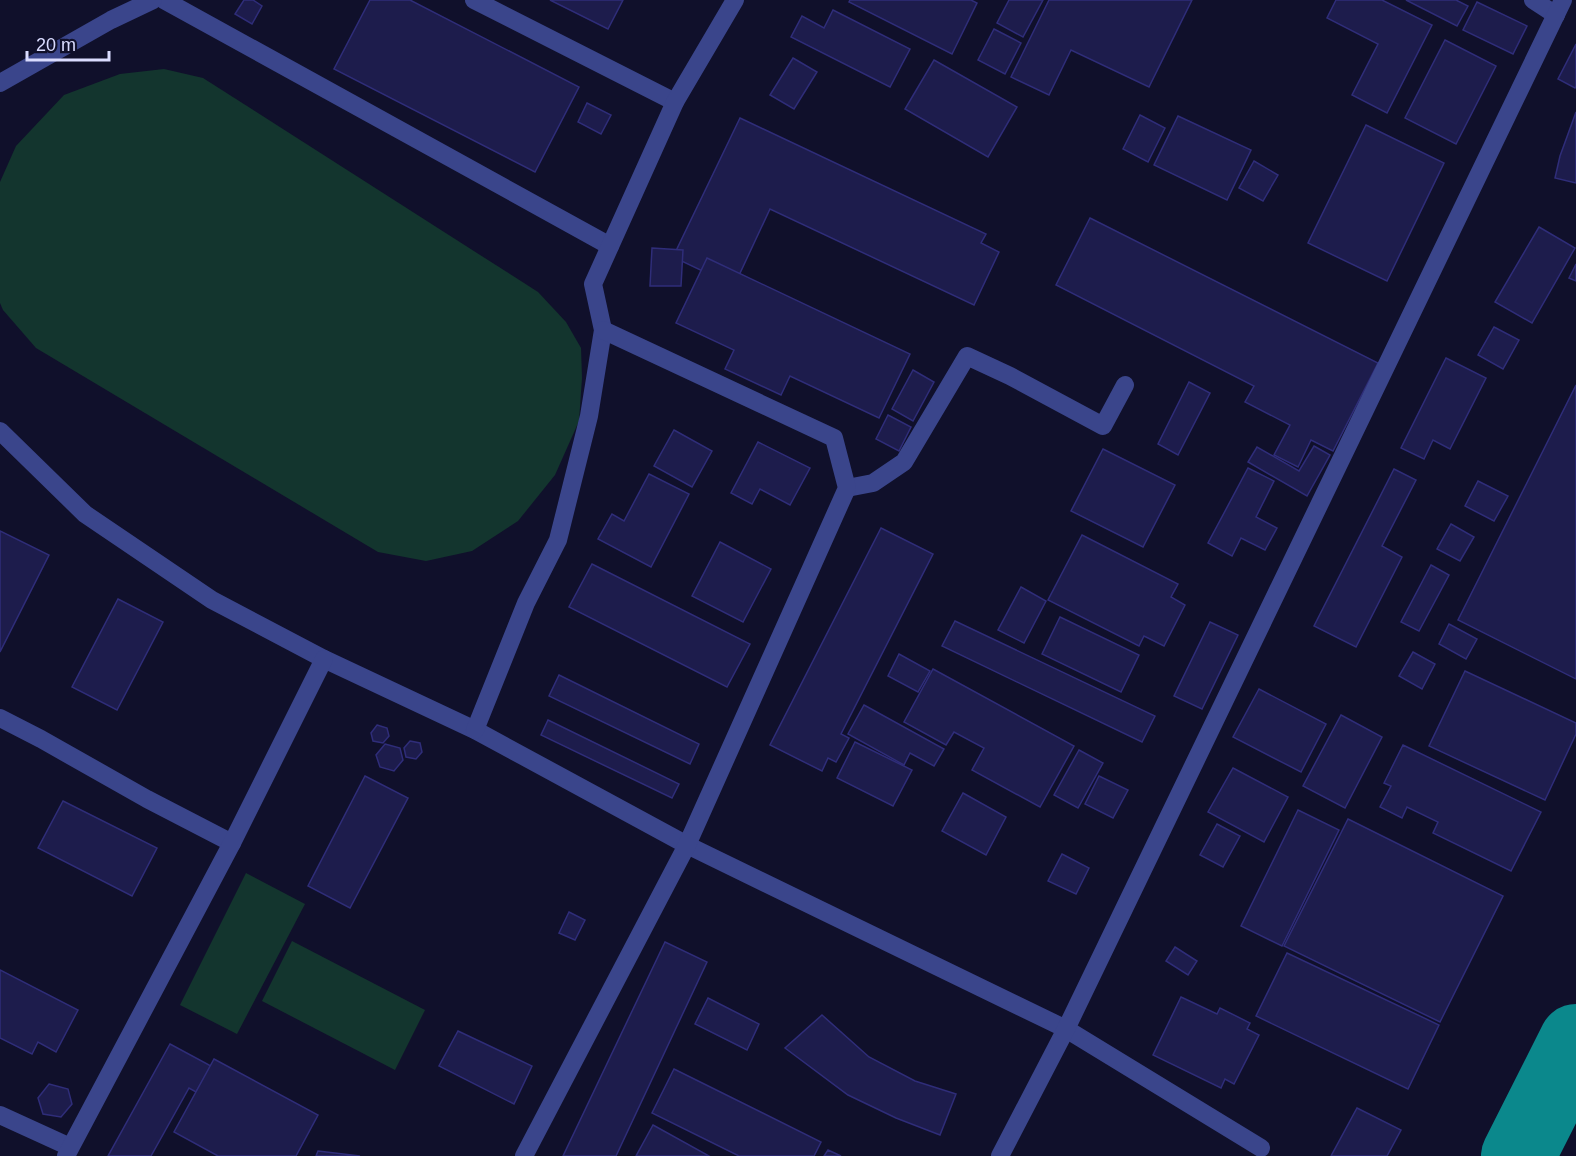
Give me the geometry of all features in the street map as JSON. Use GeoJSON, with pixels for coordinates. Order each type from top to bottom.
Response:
{"type":"FeatureCollection","features":[{"type":"Feature","properties":{"kind":"street"},"geometry":{"type":"LineString","coordinates":[[0,83],[111,20],[153,0]]}},
{"type":"Feature","properties":{"kind":"street"},"geometry":{"type":"LineString","coordinates":[[164,0],[610,246]]}},
{"type":"Feature","properties":{"kind":"street"},"geometry":{"type":"LineString","coordinates":[[474,0],[675,102]]}},
{"type":"Feature","properties":{"kind":"street"},"geometry":{"type":"LineString","coordinates":[[475,730],[526,603],[558,540],[589,416],[603,330],[593,284],[675,102],[735,0]]}},
{"type":"Feature","properties":{"kind":"street"},"geometry":{"type":"LineString","coordinates":[[1000,1156],[1066,1029],[1560,8],[1533,0]]}},
{"type":"Feature","properties":{"kind":"street"},"geometry":{"type":"LineString","coordinates":[[524,1156],[687,845],[848,489],[834,438],[603,330]]}},
{"type":"Feature","properties":{"kind":"street"},"geometry":{"type":"LineString","coordinates":[[848,489],[873,483],[904,462],[967,356],[1010,376],[1103,426],[1125,385]]}},
{"type":"Feature","properties":{"kind":"street"},"geometry":{"type":"LineString","coordinates":[[0,431],[85,514],[212,600],[324,659],[475,730],[687,845],[1066,1029],[1261,1149]]}},
{"type":"Feature","properties":{"kind":"street"},"geometry":{"type":"LineString","coordinates":[[0,1115],[68,1152],[232,843],[324,659]]}},
{"type":"Feature","properties":{"kind":"street"},"geometry":{"type":"LineString","coordinates":[[0,718],[232,843]]}},
{"type":"Feature","properties":{"kind":"green space"},"geometry":{"type":"Polygon","coordinates":[[[164,69],[203,78],[538,292],[566,322],[581,348],[582,378],[579,421],[555,475],[518,521],[472,551],[426,561],[378,552],[36,348],[3,310],[0,303],[0,182],[16,146],[64,95],[120,74],[164,69]]]}},
{"type":"Feature","properties":{"kind":"green space"},"geometry":{"type":"Polygon","coordinates":[[[246,873],[305,904],[237,1034],[180,1005],[246,873]]]}},
{"type":"Feature","properties":{"kind":"green space"},"geometry":{"type":"Polygon","coordinates":[[[292,941],[425,1010],[395,1070],[262,1001],[292,941]]]}},
{"type":"Feature","properties":{"kind":"building"},"geometry":{"type":"Polygon","coordinates":[[[244,0],[253,0],[262,6],[252,24],[235,14],[244,0]]]}},
{"type":"Feature","properties":{"kind":"building"},"geometry":{"type":"Polygon","coordinates":[[[370,0],[410,0],[579,87],[535,172],[334,69],[370,0]]]}},
{"type":"Feature","properties":{"kind":"building"},"geometry":{"type":"Polygon","coordinates":[[[550,0],[623,0],[608,29],[550,0]]]}},
{"type":"Feature","properties":{"kind":"building"},"geometry":{"type":"Polygon","coordinates":[[[850,0],[971,0],[977,3],[952,54],[849,2],[850,0]]]}},
{"type":"Feature","properties":{"kind":"building"},"geometry":{"type":"Polygon","coordinates":[[[1009,0],[1043,0],[1023,37],[997,23],[1009,0]]]}},
{"type":"Feature","properties":{"kind":"building"},"geometry":{"type":"Polygon","coordinates":[[[1049,0],[1192,0],[1149,87],[1071,50],[1049,95],[1011,77],[1049,0]]]}},
{"type":"Feature","properties":{"kind":"building"},"geometry":{"type":"Polygon","coordinates":[[[1336,0],[1382,0],[1432,25],[1387,113],[1352,95],[1378,44],[1327,18],[1336,0]]]}},
{"type":"Feature","properties":{"kind":"building"},"geometry":{"type":"Polygon","coordinates":[[[1406,0],[1456,0],[1468,6],[1457,26],[1406,0]]]}},
{"type":"Feature","properties":{"kind":"building"},"geometry":{"type":"Polygon","coordinates":[[[1477,2],[1527,26],[1513,54],[1463,30],[1477,2]]]}},
{"type":"Feature","properties":{"kind":"building"},"geometry":{"type":"Polygon","coordinates":[[[833,10],[910,49],[890,87],[791,37],[802,16],[824,28],[833,10]]]}},
{"type":"Feature","properties":{"kind":"building"},"geometry":{"type":"Polygon","coordinates":[[[994,29],[1021,43],[1005,74],[978,60],[994,29]]]}},
{"type":"Feature","properties":{"kind":"building"},"geometry":{"type":"Polygon","coordinates":[[[1445,40],[1496,66],[1456,144],[1405,118],[1445,40]]]}},
{"type":"Feature","properties":{"kind":"building"},"geometry":{"type":"Polygon","coordinates":[[[1576,44],[1576,86],[1575,88],[1558,79],[1576,44]]]}},
{"type":"Feature","properties":{"kind":"building"},"geometry":{"type":"Polygon","coordinates":[[[793,58],[817,72],[794,109],[770,95],[793,58]]]}},
{"type":"Feature","properties":{"kind":"building"},"geometry":{"type":"Polygon","coordinates":[[[934,60],[1017,107],[988,157],[905,109],[934,60]]]}},
{"type":"Feature","properties":{"kind":"building"},"geometry":{"type":"Polygon","coordinates":[[[587,103],[611,115],[601,134],[578,122],[587,103]]]}},
{"type":"Feature","properties":{"kind":"building"},"geometry":{"type":"Polygon","coordinates":[[[1576,112],[1576,183],[1555,178],[1560,156],[1576,112]]]}},
{"type":"Feature","properties":{"kind":"building"},"geometry":{"type":"Polygon","coordinates":[[[1140,115],[1165,128],[1148,162],[1123,149],[1140,115]]]}},
{"type":"Feature","properties":{"kind":"building"},"geometry":{"type":"Polygon","coordinates":[[[1178,116],[1251,150],[1227,200],[1154,165],[1178,116]]]}},
{"type":"Feature","properties":{"kind":"building"},"geometry":{"type":"Polygon","coordinates":[[[740,118],[986,234],[981,243],[999,252],[974,305],[770,209],[734,286],[673,257],[740,118]]]}},
{"type":"Feature","properties":{"kind":"building"},"geometry":{"type":"Polygon","coordinates":[[[1366,125],[1444,163],[1387,281],[1308,243],[1366,125]]]}},
{"type":"Feature","properties":{"kind":"building"},"geometry":{"type":"Polygon","coordinates":[[[1254,161],[1278,175],[1263,201],[1239,188],[1254,161]]]}},
{"type":"Feature","properties":{"kind":"building"},"geometry":{"type":"Polygon","coordinates":[[[1090,218],[1378,363],[1333,451],[1311,440],[1298,467],[1274,455],[1290,425],[1245,402],[1254,386],[1056,285],[1090,218]]]}},
{"type":"Feature","properties":{"kind":"building"},"geometry":{"type":"Polygon","coordinates":[[[1539,227],[1575,248],[1532,323],[1495,302],[1539,227]]]}},
{"type":"Feature","properties":{"kind":"building"},"geometry":{"type":"Polygon","coordinates":[[[652,248],[683,250],[681,286],[650,286],[652,248]]]}},
{"type":"Feature","properties":{"kind":"building"},"geometry":{"type":"Polygon","coordinates":[[[707,258],[910,354],[879,418],[790,376],[781,395],[725,369],[734,350],[676,323],[707,258]]]}},
{"type":"Feature","properties":{"kind":"building"},"geometry":{"type":"Polygon","coordinates":[[[1576,264],[1576,281],[1569,278],[1576,264]]]}},
{"type":"Feature","properties":{"kind":"building"},"geometry":{"type":"Polygon","coordinates":[[[1494,327],[1519,340],[1503,369],[1478,355],[1494,327]]]}},
{"type":"Feature","properties":{"kind":"building"},"geometry":{"type":"Polygon","coordinates":[[[1446,358],[1486,378],[1450,449],[1433,440],[1424,459],[1401,448],[1446,358]]]}},
{"type":"Feature","properties":{"kind":"building"},"geometry":{"type":"Polygon","coordinates":[[[913,370],[934,382],[913,421],[892,409],[913,370]]]}},
{"type":"Feature","properties":{"kind":"building"},"geometry":{"type":"Polygon","coordinates":[[[1189,382],[1210,393],[1178,455],[1158,444],[1189,382]]]}},
{"type":"Feature","properties":{"kind":"building"},"geometry":{"type":"Polygon","coordinates":[[[1576,385],[1576,679],[1458,620],[1576,385]]]}},
{"type":"Feature","properties":{"kind":"building"},"geometry":{"type":"Polygon","coordinates":[[[888,415],[911,427],[899,451],[876,439],[888,415]]]}},
{"type":"Feature","properties":{"kind":"building"},"geometry":{"type":"Polygon","coordinates":[[[674,430],[712,451],[692,487],[654,466],[674,430]]]}},
{"type":"Feature","properties":{"kind":"building"},"geometry":{"type":"Polygon","coordinates":[[[758,442],[810,468],[790,505],[760,489],[752,504],[731,493],[758,442]]]}},
{"type":"Feature","properties":{"kind":"building"},"geometry":{"type":"Polygon","coordinates":[[[1314,446],[1330,455],[1307,496],[1248,462],[1257,447],[1299,471],[1314,446]]]}},
{"type":"Feature","properties":{"kind":"building"},"geometry":{"type":"Polygon","coordinates":[[[1103,449],[1175,485],[1143,547],[1071,511],[1103,449]]]}},
{"type":"Feature","properties":{"kind":"building"},"geometry":{"type":"Polygon","coordinates":[[[1248,468],[1274,481],[1256,517],[1277,528],[1265,550],[1241,538],[1232,556],[1208,543],[1248,468]]]}},
{"type":"Feature","properties":{"kind":"building"},"geometry":{"type":"Polygon","coordinates":[[[1394,469],[1416,480],[1382,546],[1402,557],[1356,647],[1314,626],[1394,469]]]}},
{"type":"Feature","properties":{"kind":"building"},"geometry":{"type":"Polygon","coordinates":[[[649,474],[689,494],[651,567],[598,539],[612,514],[624,521],[649,474]]]}},
{"type":"Feature","properties":{"kind":"building"},"geometry":{"type":"Polygon","coordinates":[[[1478,481],[1508,496],[1494,521],[1465,506],[1478,481]]]}},
{"type":"Feature","properties":{"kind":"building"},"geometry":{"type":"Polygon","coordinates":[[[1451,524],[1474,537],[1460,561],[1437,549],[1451,524]]]}},
{"type":"Feature","properties":{"kind":"building"},"geometry":{"type":"Polygon","coordinates":[[[881,528],[933,554],[841,734],[849,738],[836,762],[828,758],[822,771],[770,745],[881,528]]]}},
{"type":"Feature","properties":{"kind":"building"},"geometry":{"type":"Polygon","coordinates":[[[0,531],[49,555],[0,652],[0,531]]]}},
{"type":"Feature","properties":{"kind":"building"},"geometry":{"type":"Polygon","coordinates":[[[1082,535],[1178,584],[1171,597],[1185,605],[1164,646],[1144,636],[1139,646],[1048,600],[1082,535]]]}},
{"type":"Feature","properties":{"kind":"building"},"geometry":{"type":"Polygon","coordinates":[[[720,542],[771,569],[743,622],[692,596],[720,542]]]}},
{"type":"Feature","properties":{"kind":"building"},"geometry":{"type":"Polygon","coordinates":[[[592,564],[750,644],[727,687],[569,607],[592,564]]]}},
{"type":"Feature","properties":{"kind":"building"},"geometry":{"type":"Polygon","coordinates":[[[1431,565],[1449,575],[1419,631],[1401,622],[1431,565]]]}},
{"type":"Feature","properties":{"kind":"building"},"geometry":{"type":"Polygon","coordinates":[[[1021,587],[1046,601],[1024,643],[998,630],[1021,587]]]}},
{"type":"Feature","properties":{"kind":"building"},"geometry":{"type":"Polygon","coordinates":[[[118,599],[163,622],[117,710],[72,687],[118,599]]]}},
{"type":"Feature","properties":{"kind":"building"},"geometry":{"type":"Polygon","coordinates":[[[1060,617],[1139,655],[1121,692],[1042,654],[1060,617]]]}},
{"type":"Feature","properties":{"kind":"building"},"geometry":{"type":"Polygon","coordinates":[[[955,621],[1155,716],[1142,742],[942,646],[955,621]]]}},
{"type":"Feature","properties":{"kind":"building"},"geometry":{"type":"Polygon","coordinates":[[[1210,622],[1238,635],[1202,709],[1174,696],[1210,622]]]}},
{"type":"Feature","properties":{"kind":"building"},"geometry":{"type":"Polygon","coordinates":[[[1449,624],[1477,639],[1466,659],[1439,644],[1449,624]]]}},
{"type":"Feature","properties":{"kind":"building"},"geometry":{"type":"Polygon","coordinates":[[[1413,652],[1435,664],[1422,689],[1399,676],[1413,652]]]}},
{"type":"Feature","properties":{"kind":"building"},"geometry":{"type":"Polygon","coordinates":[[[899,654],[930,671],[918,692],[888,676],[899,654]]]}},
{"type":"Feature","properties":{"kind":"building"},"geometry":{"type":"Polygon","coordinates":[[[933,669],[1074,746],[1040,807],[972,770],[984,748],[954,732],[946,745],[904,722],[933,669]]]}},
{"type":"Feature","properties":{"kind":"building"},"geometry":{"type":"Polygon","coordinates":[[[1465,671],[1576,723],[1576,734],[1545,800],[1429,746],[1465,671]]]}},
{"type":"Feature","properties":{"kind":"building"},"geometry":{"type":"Polygon","coordinates":[[[559,675],[699,744],[690,764],[549,696],[559,675]]]}},
{"type":"Feature","properties":{"kind":"building"},"geometry":{"type":"Polygon","coordinates":[[[1259,689],[1326,724],[1301,772],[1233,737],[1259,689]]]}},
{"type":"Feature","properties":{"kind":"building"},"geometry":{"type":"Polygon","coordinates":[[[864,705],[944,749],[934,766],[910,753],[904,765],[848,734],[864,705]]]}},
{"type":"Feature","properties":{"kind":"building"},"geometry":{"type":"Polygon","coordinates":[[[1341,715],[1382,737],[1345,808],[1303,786],[1341,715]]]}},
{"type":"Feature","properties":{"kind":"building"},"geometry":{"type":"Polygon","coordinates":[[[548,720],[679,784],[672,798],[541,735],[548,720]]]}},
{"type":"Feature","properties":{"kind":"building"},"geometry":{"type":"Polygon","coordinates":[[[377,725],[387,728],[389,736],[383,743],[373,741],[371,733],[377,725]]]}},
{"type":"Feature","properties":{"kind":"building"},"geometry":{"type":"Polygon","coordinates":[[[410,741],[420,743],[422,752],[416,759],[406,757],[404,748],[410,741]]]}},
{"type":"Feature","properties":{"kind":"building"},"geometry":{"type":"Polygon","coordinates":[[[855,742],[912,770],[893,806],[837,778],[855,742]]]}},
{"type":"Feature","properties":{"kind":"building"},"geometry":{"type":"Polygon","coordinates":[[[385,744],[400,748],[403,760],[394,771],[380,767],[376,755],[385,744]]]}},
{"type":"Feature","properties":{"kind":"building"},"geometry":{"type":"Polygon","coordinates":[[[1403,745],[1541,812],[1511,871],[1433,833],[1438,822],[1407,807],[1402,818],[1380,807],[1391,786],[1384,783],[1403,745]]]}},
{"type":"Feature","properties":{"kind":"building"},"geometry":{"type":"Polygon","coordinates":[[[1079,750],[1103,763],[1078,808],[1054,795],[1079,750]]]}},
{"type":"Feature","properties":{"kind":"building"},"geometry":{"type":"Polygon","coordinates":[[[1233,768],[1288,797],[1264,842],[1208,812],[1233,768]]]}},
{"type":"Feature","properties":{"kind":"building"},"geometry":{"type":"Polygon","coordinates":[[[365,776],[408,798],[350,908],[308,886],[365,776]]]}},
{"type":"Feature","properties":{"kind":"building"},"geometry":{"type":"Polygon","coordinates":[[[1099,776],[1128,790],[1113,818],[1085,804],[1099,776]]]}},
{"type":"Feature","properties":{"kind":"building"},"geometry":{"type":"Polygon","coordinates":[[[963,793],[1006,817],[986,855],[942,831],[963,793]]]}},
{"type":"Feature","properties":{"kind":"building"},"geometry":{"type":"Polygon","coordinates":[[[63,801],[157,848],[132,896],[38,848],[63,801]]]}},
{"type":"Feature","properties":{"kind":"building"},"geometry":{"type":"Polygon","coordinates":[[[1298,810],[1339,830],[1282,946],[1241,926],[1298,810]]]}},
{"type":"Feature","properties":{"kind":"building"},"geometry":{"type":"Polygon","coordinates":[[[1348,819],[1503,896],[1440,1022],[1284,946],[1348,819]]]}},
{"type":"Feature","properties":{"kind":"building"},"geometry":{"type":"Polygon","coordinates":[[[1217,824],[1240,836],[1223,867],[1200,855],[1217,824]]]}},
{"type":"Feature","properties":{"kind":"building"},"geometry":{"type":"Polygon","coordinates":[[[1062,854],[1089,868],[1076,894],[1048,881],[1062,854]]]}},
{"type":"Feature","properties":{"kind":"building"},"geometry":{"type":"Polygon","coordinates":[[[569,912],[585,920],[575,940],[559,933],[569,912]]]}},
{"type":"Feature","properties":{"kind":"building"},"geometry":{"type":"Polygon","coordinates":[[[665,942],[707,962],[616,1156],[563,1156],[665,942]]]}},
{"type":"Feature","properties":{"kind":"building"},"geometry":{"type":"Polygon","coordinates":[[[1175,947],[1197,961],[1188,975],[1166,961],[1175,947]]]}},
{"type":"Feature","properties":{"kind":"building"},"geometry":{"type":"Polygon","coordinates":[[[1287,953],[1439,1025],[1408,1089],[1256,1016],[1287,953]]]}},
{"type":"Feature","properties":{"kind":"building"},"geometry":{"type":"Polygon","coordinates":[[[0,970],[78,1010],[56,1052],[38,1042],[32,1054],[0,1038],[0,970]]]}},
{"type":"Feature","properties":{"kind":"building"},"geometry":{"type":"Polygon","coordinates":[[[1181,997],[1217,1014],[1220,1008],[1250,1023],[1247,1029],[1259,1035],[1234,1084],[1225,1079],[1221,1088],[1153,1055],[1181,997]]]}},
{"type":"Feature","properties":{"kind":"building"},"geometry":{"type":"Polygon","coordinates":[[[708,998],[759,1024],[747,1050],[695,1024],[708,998]]]}},
{"type":"Feature","properties":{"kind":"building"},"geometry":{"type":"Polygon","coordinates":[[[822,1015],[869,1057],[915,1081],[956,1094],[940,1135],[896,1118],[848,1095],[785,1048],[822,1015]]]}},
{"type":"Feature","properties":{"kind":"building"},"geometry":{"type":"Polygon","coordinates":[[[458,1031],[532,1066],[514,1104],[439,1066],[458,1031]]]}},
{"type":"Feature","properties":{"kind":"building"},"geometry":{"type":"Polygon","coordinates":[[[170,1044],[211,1066],[196,1092],[189,1088],[151,1156],[108,1156],[170,1044]]]}},
{"type":"Feature","properties":{"kind":"building"},"geometry":{"type":"Polygon","coordinates":[[[214,1059],[318,1115],[296,1156],[218,1156],[174,1132],[214,1059]]]}},
{"type":"Feature","properties":{"kind":"building"},"geometry":{"type":"Polygon","coordinates":[[[674,1069],[821,1142],[814,1156],[739,1156],[652,1113],[674,1069]]]}},
{"type":"Feature","properties":{"kind":"building"},"geometry":{"type":"Polygon","coordinates":[[[49,1084],[68,1089],[72,1104],[61,1117],[43,1114],[38,1098],[49,1084]]]}},
{"type":"Feature","properties":{"kind":"building"},"geometry":{"type":"Polygon","coordinates":[[[1357,1108],[1401,1130],[1387,1156],[1331,1156],[1357,1108]]]}},
{"type":"Feature","properties":{"kind":"building"},"geometry":{"type":"Polygon","coordinates":[[[653,1125],[709,1156],[636,1156],[653,1125]]]}},
{"type":"Feature","properties":{"kind":"building"},"geometry":{"type":"Polygon","coordinates":[[[828,1150],[841,1156],[824,1156],[828,1150]]]}},
{"type":"Feature","properties":{"kind":"building"},"geometry":{"type":"Polygon","coordinates":[[[318,1151],[360,1156],[316,1156],[318,1151]]]}},
{"type":"Feature","properties":{"kind":"taxiway"},"geometry":{"type":"LineString","coordinates":[[1518,1156],[1576,1041]]}}]}
